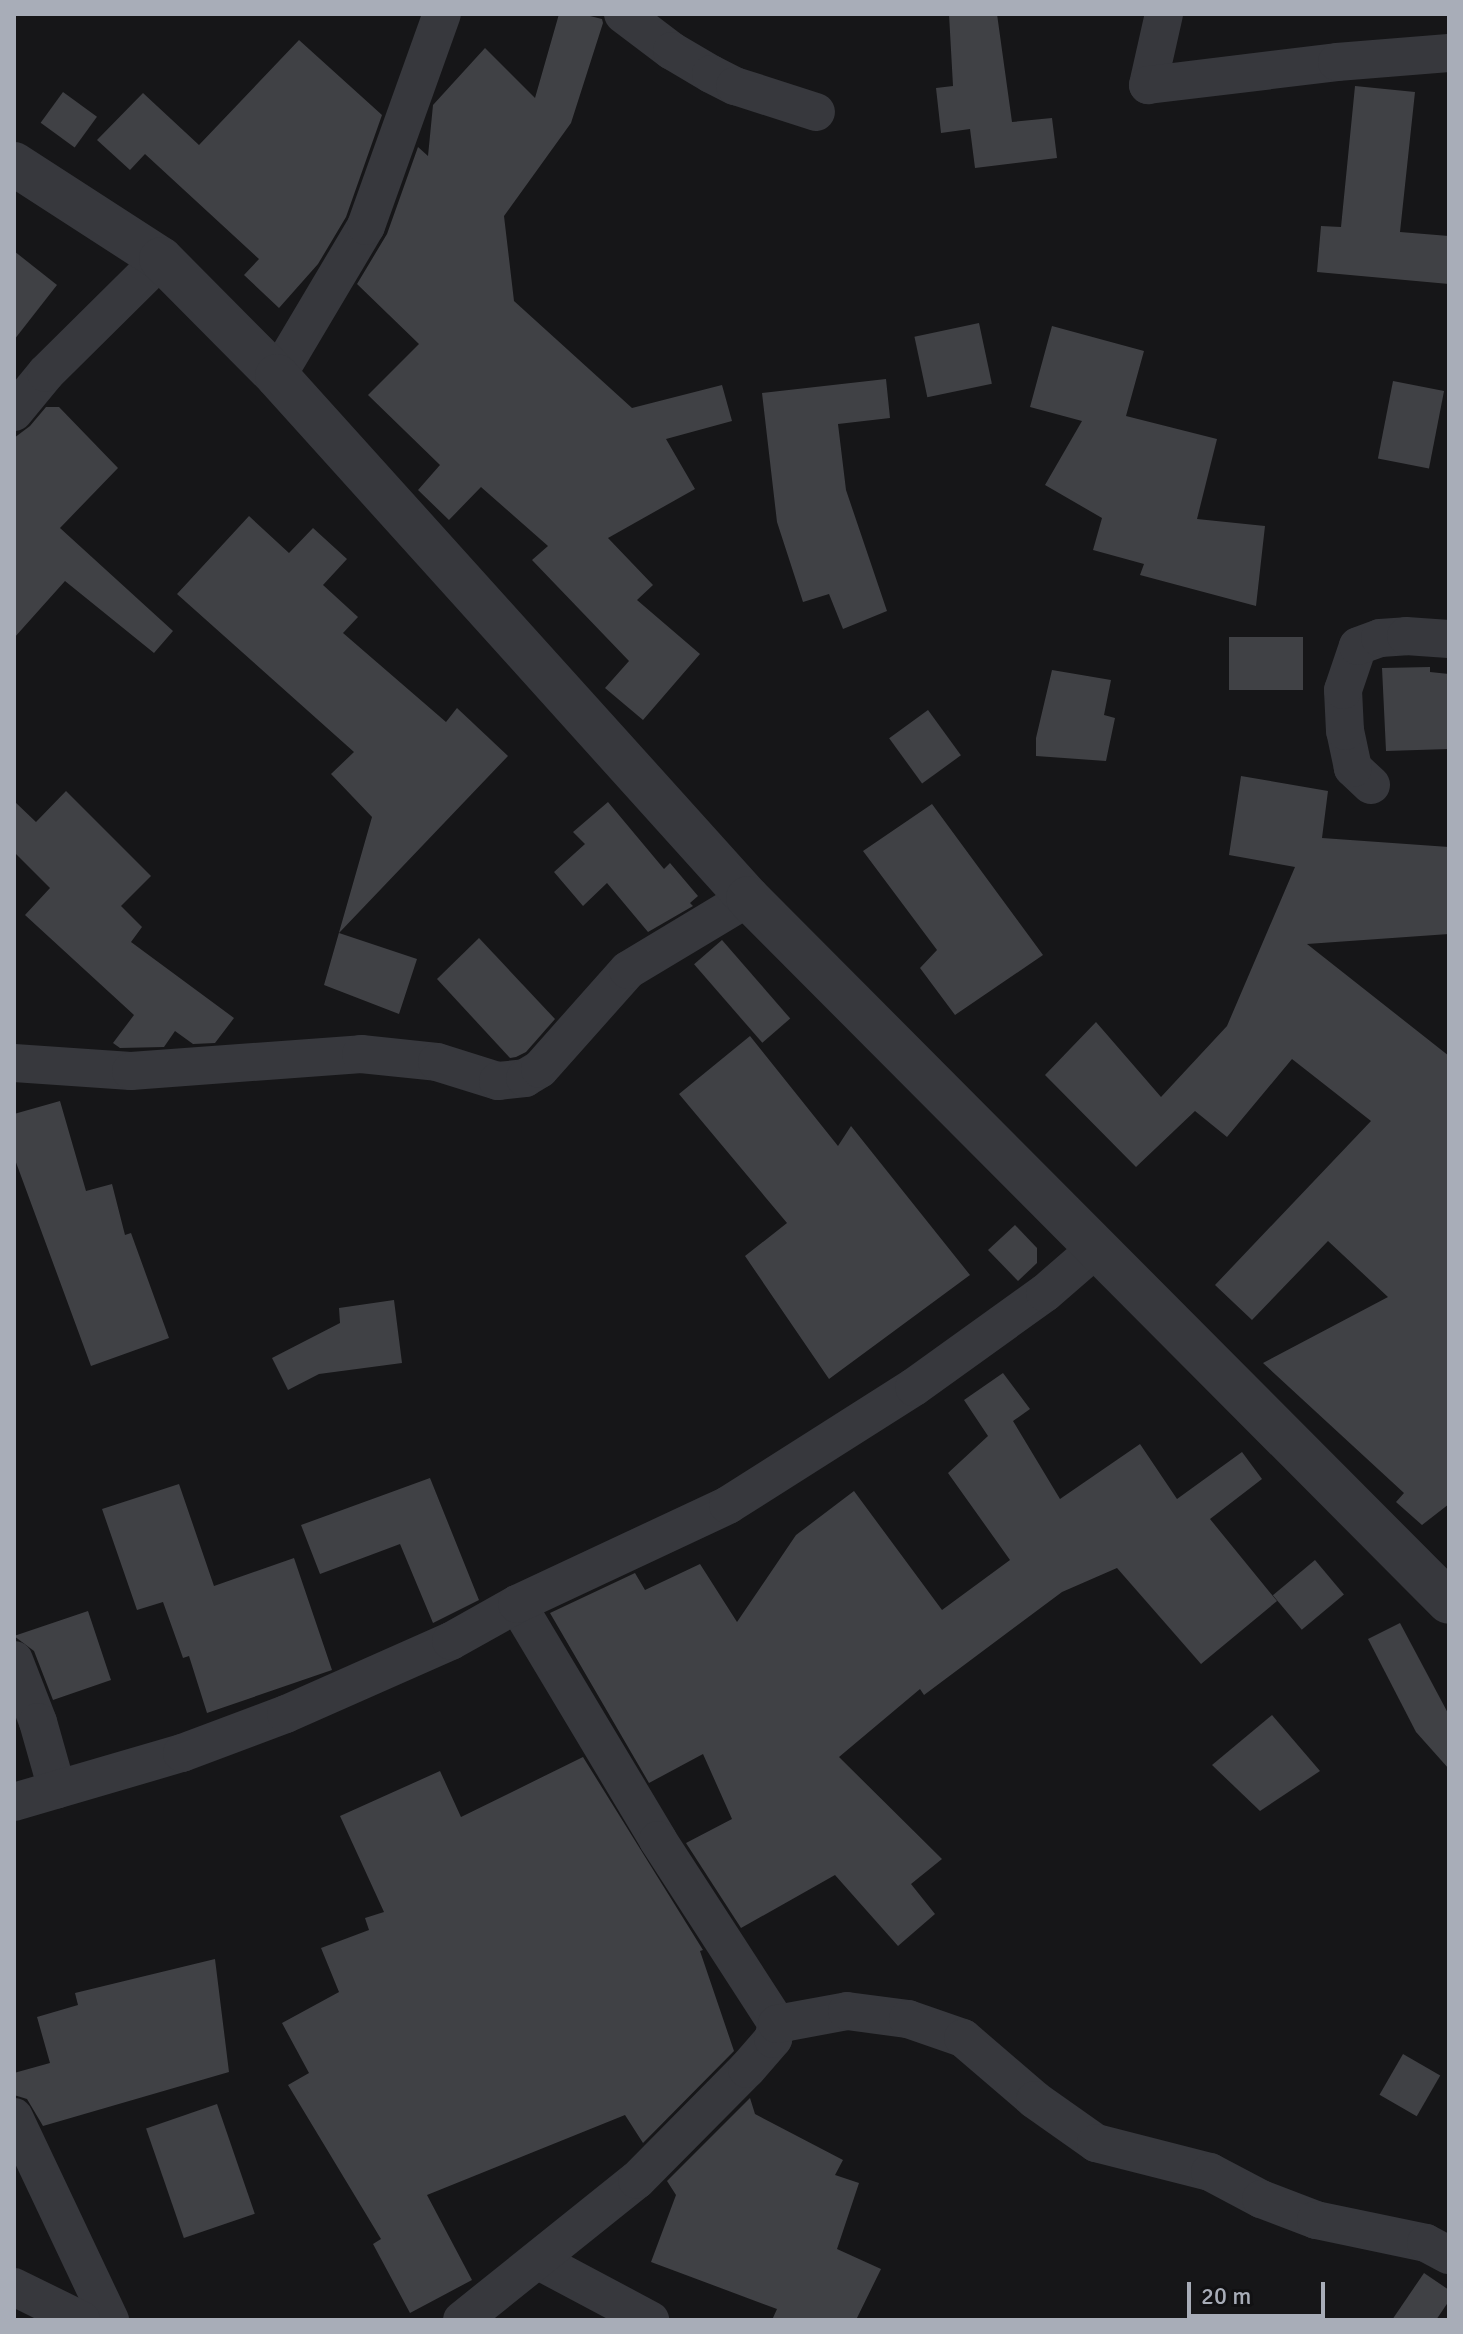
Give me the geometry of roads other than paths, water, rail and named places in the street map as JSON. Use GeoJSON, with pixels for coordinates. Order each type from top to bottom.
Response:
{"type":"FeatureCollection","features":[{"type":"Feature","properties":{"kind":"street"},"geometry":{"type":"LineString","coordinates":[[277,376],[366,226],[442,14]]}},
{"type":"Feature","properties":{"kind":"street"},"geometry":{"type":"LineString","coordinates":[[623,14],[672,51],[711,74],[748,91],[816,112]]}},
{"type":"Feature","properties":{"kind":"street"},"geometry":{"type":"LineString","coordinates":[[1164,14],[1148,85],[1337,62],[1449,53]]}},
{"type":"Feature","properties":{"kind":"street"},"geometry":{"type":"LineString","coordinates":[[14,164],[161,259],[277,376],[748,898],[1449,1602]]}},
{"type":"Feature","properties":{"kind":"street"},"geometry":{"type":"LineString","coordinates":[[14,412],[46,373],[161,259]]}},
{"type":"Feature","properties":{"kind":"street"},"geometry":{"type":"LineString","coordinates":[[1371,785],[1353,768],[1345,731],[1343,690],[1358,646],[1380,638],[1406,636],[1449,639]]}},
{"type":"Feature","properties":{"kind":"street"},"geometry":{"type":"LineString","coordinates":[[14,1063],[131,1071],[361,1054],[437,1062],[498,1081],[525,1078],[550,1059],[628,970],[748,898]]}},
{"type":"Feature","properties":{"kind":"street"},"geometry":{"type":"LineString","coordinates":[[14,1802],[182,1753],[286,1714],[451,1641],[517,1604],[728,1505],[914,1387],[1045,1293],[1071,1267],[1098,1247]]}},
{"type":"Feature","properties":{"kind":"street"},"geometry":{"type":"LineString","coordinates":[[462,2320],[602,2211],[658,2160],[773,2039],[777,2024],[658,1840],[517,1604]]}},
{"type":"Feature","properties":{"kind":"street"},"geometry":{"type":"LineString","coordinates":[[14,1660],[38,1722],[57,1789]]}},
{"type":"Feature","properties":{"kind":"street"},"geometry":{"type":"LineString","coordinates":[[777,2024],[847,2011],[908,2019],[963,2038],[1035,2100],[1096,2143],[1210,2172],[1261,2199],[1316,2220],[1426,2243],[1449,2255]]}},
{"type":"Feature","properties":{"kind":"street"},"geometry":{"type":"LineString","coordinates":[[14,2117],[110,2320]]}},
{"type":"Feature","properties":{"kind":"street"},"geometry":{"type":"LineString","coordinates":[[539,2261],[650,2320]]}},
{"type":"Feature","properties":{"kind":"street"},"geometry":{"type":"LineString","coordinates":[[14,2287],[81,2320]]}}]}
